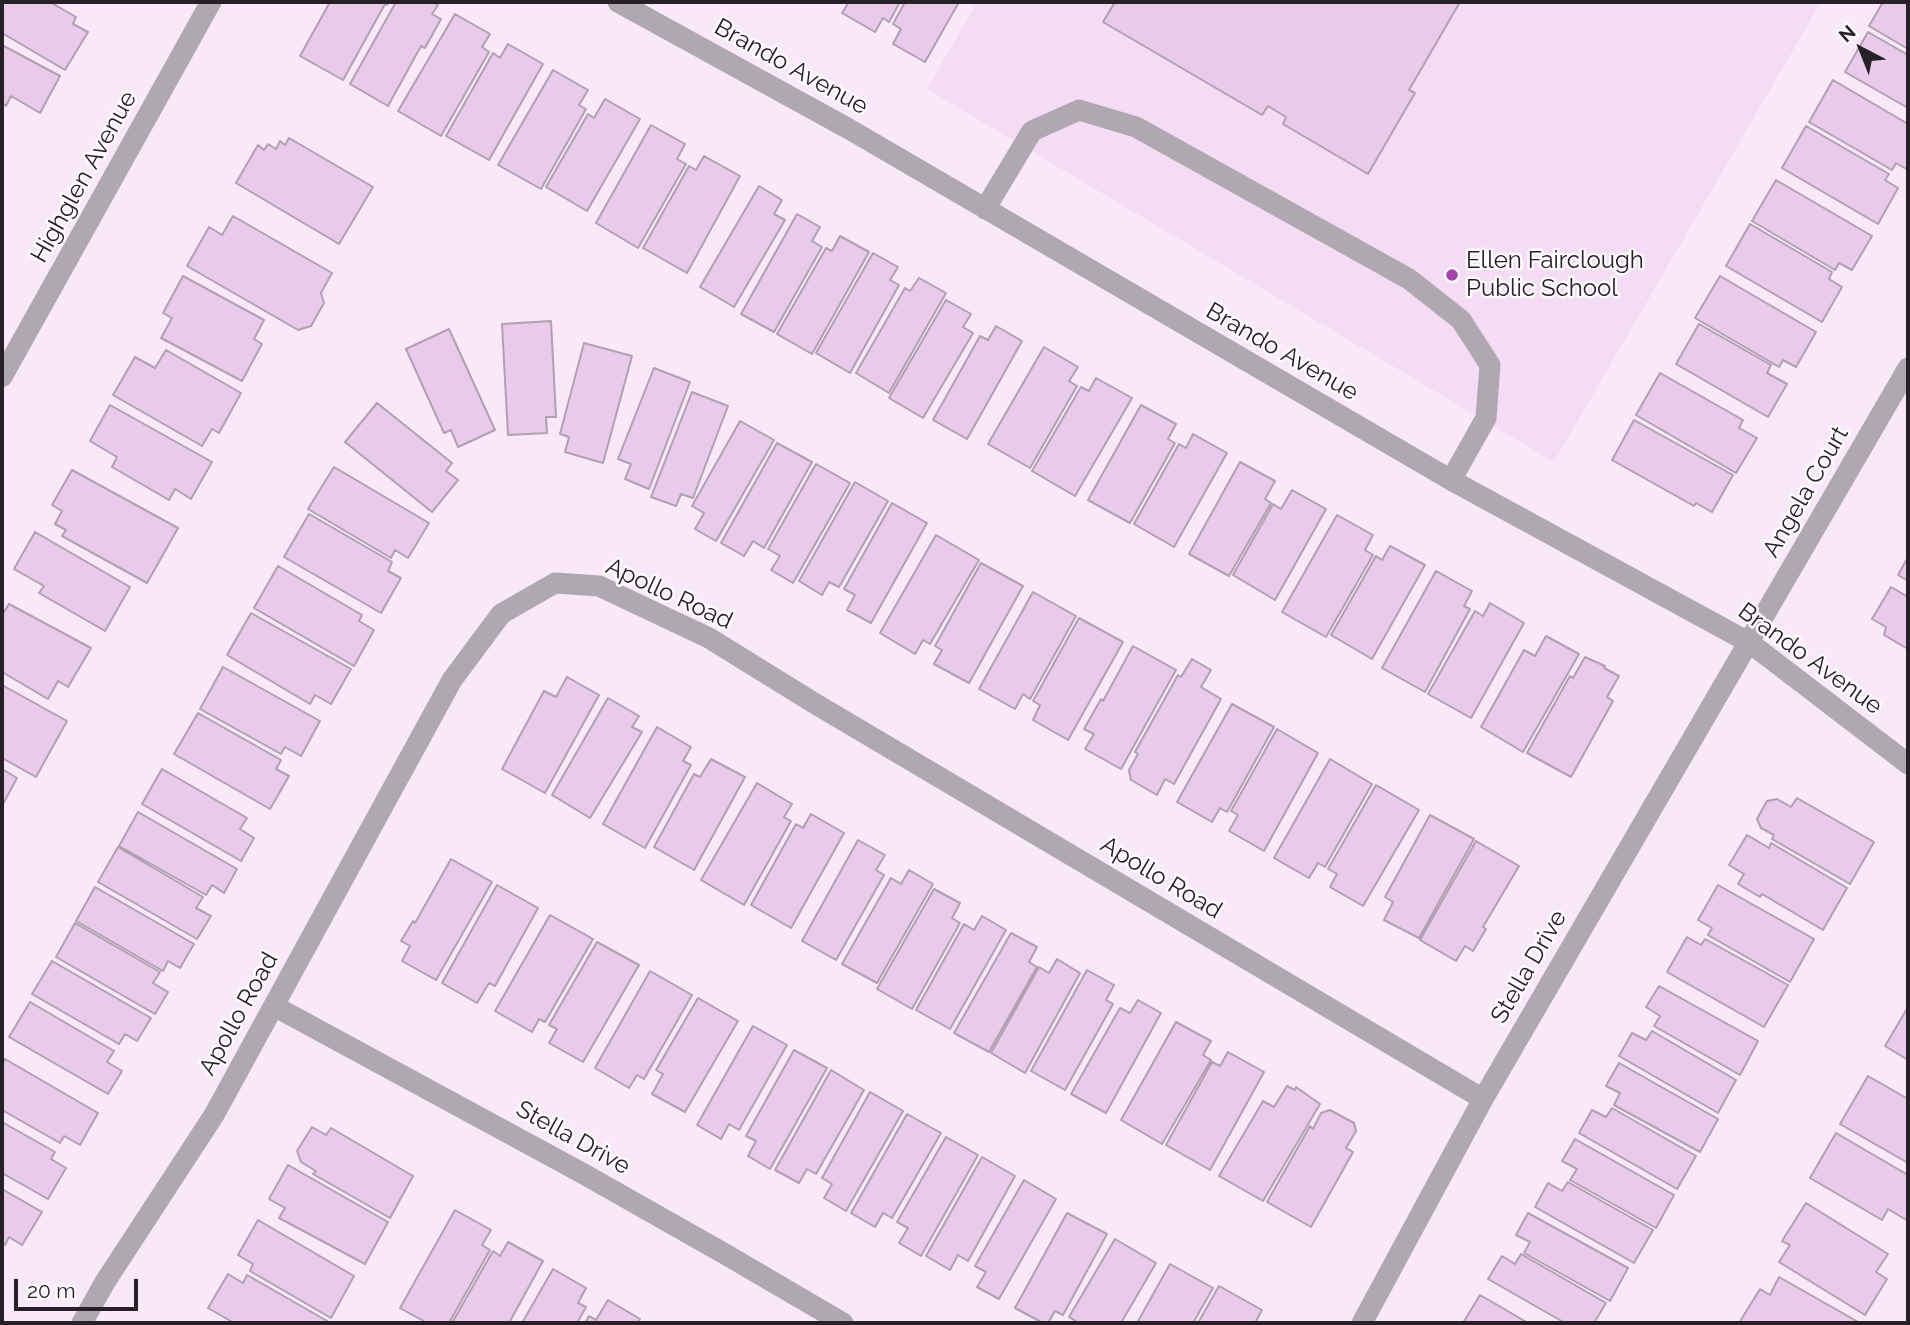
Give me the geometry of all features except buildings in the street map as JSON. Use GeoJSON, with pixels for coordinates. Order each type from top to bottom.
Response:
{"type":"FeatureCollection","features":[{"type":"Feature","properties":{"kind":"street","name":"Highglen Avenue"},"geometry":{"type":"LineString","coordinates":[[2,377],[211,2]]}},
{"type":"Feature","properties":{"kind":"street","name":"Brando Avenue"},"geometry":{"type":"LineString","coordinates":[[618,2],[837,122],[1451,481],[1750,643],[1908,764]]}},
{"type":"Feature","properties":{"kind":"street"},"geometry":{"type":"LineString","coordinates":[[985,209],[1032,131],[1079,110],[1136,127],[1409,279],[1461,320],[1490,365],[1486,418],[1451,481]]}},
{"type":"Feature","properties":{"kind":"street","name":"Angela Court"},"geometry":{"type":"LineString","coordinates":[[1750,643],[1908,369]]}},
{"type":"Feature","properties":{"kind":"street","name":"Apollo Road"},"geometry":{"type":"LineString","coordinates":[[82,1323],[105,1282],[214,1115],[452,680],[500,614],[555,583],[599,586],[709,638],[1483,1099]]}},
{"type":"Feature","properties":{"kind":"street","name":"Stella Drive"},"geometry":{"type":"LineString","coordinates":[[1362,1323],[1483,1099],[1750,643]]}},
{"type":"Feature","properties":{"kind":"street","name":"Stella Drive"},"geometry":{"type":"LineString","coordinates":[[274,1006],[594,1180],[843,1323]]}},
{"type":"Feature","properties":{"kind":"shaded area","name":"Ellen Fairclough Public School"},"geometry":{"type":"Polygon","coordinates":[[[977,2],[1821,2],[1554,462],[927,89],[977,2]]]}},
{"type":"Feature","properties":{"kind":"place","name":"Ellen Fairclough Public School"},"geometry":{"type":"Point","coordinates":[1452,275]}}]}
